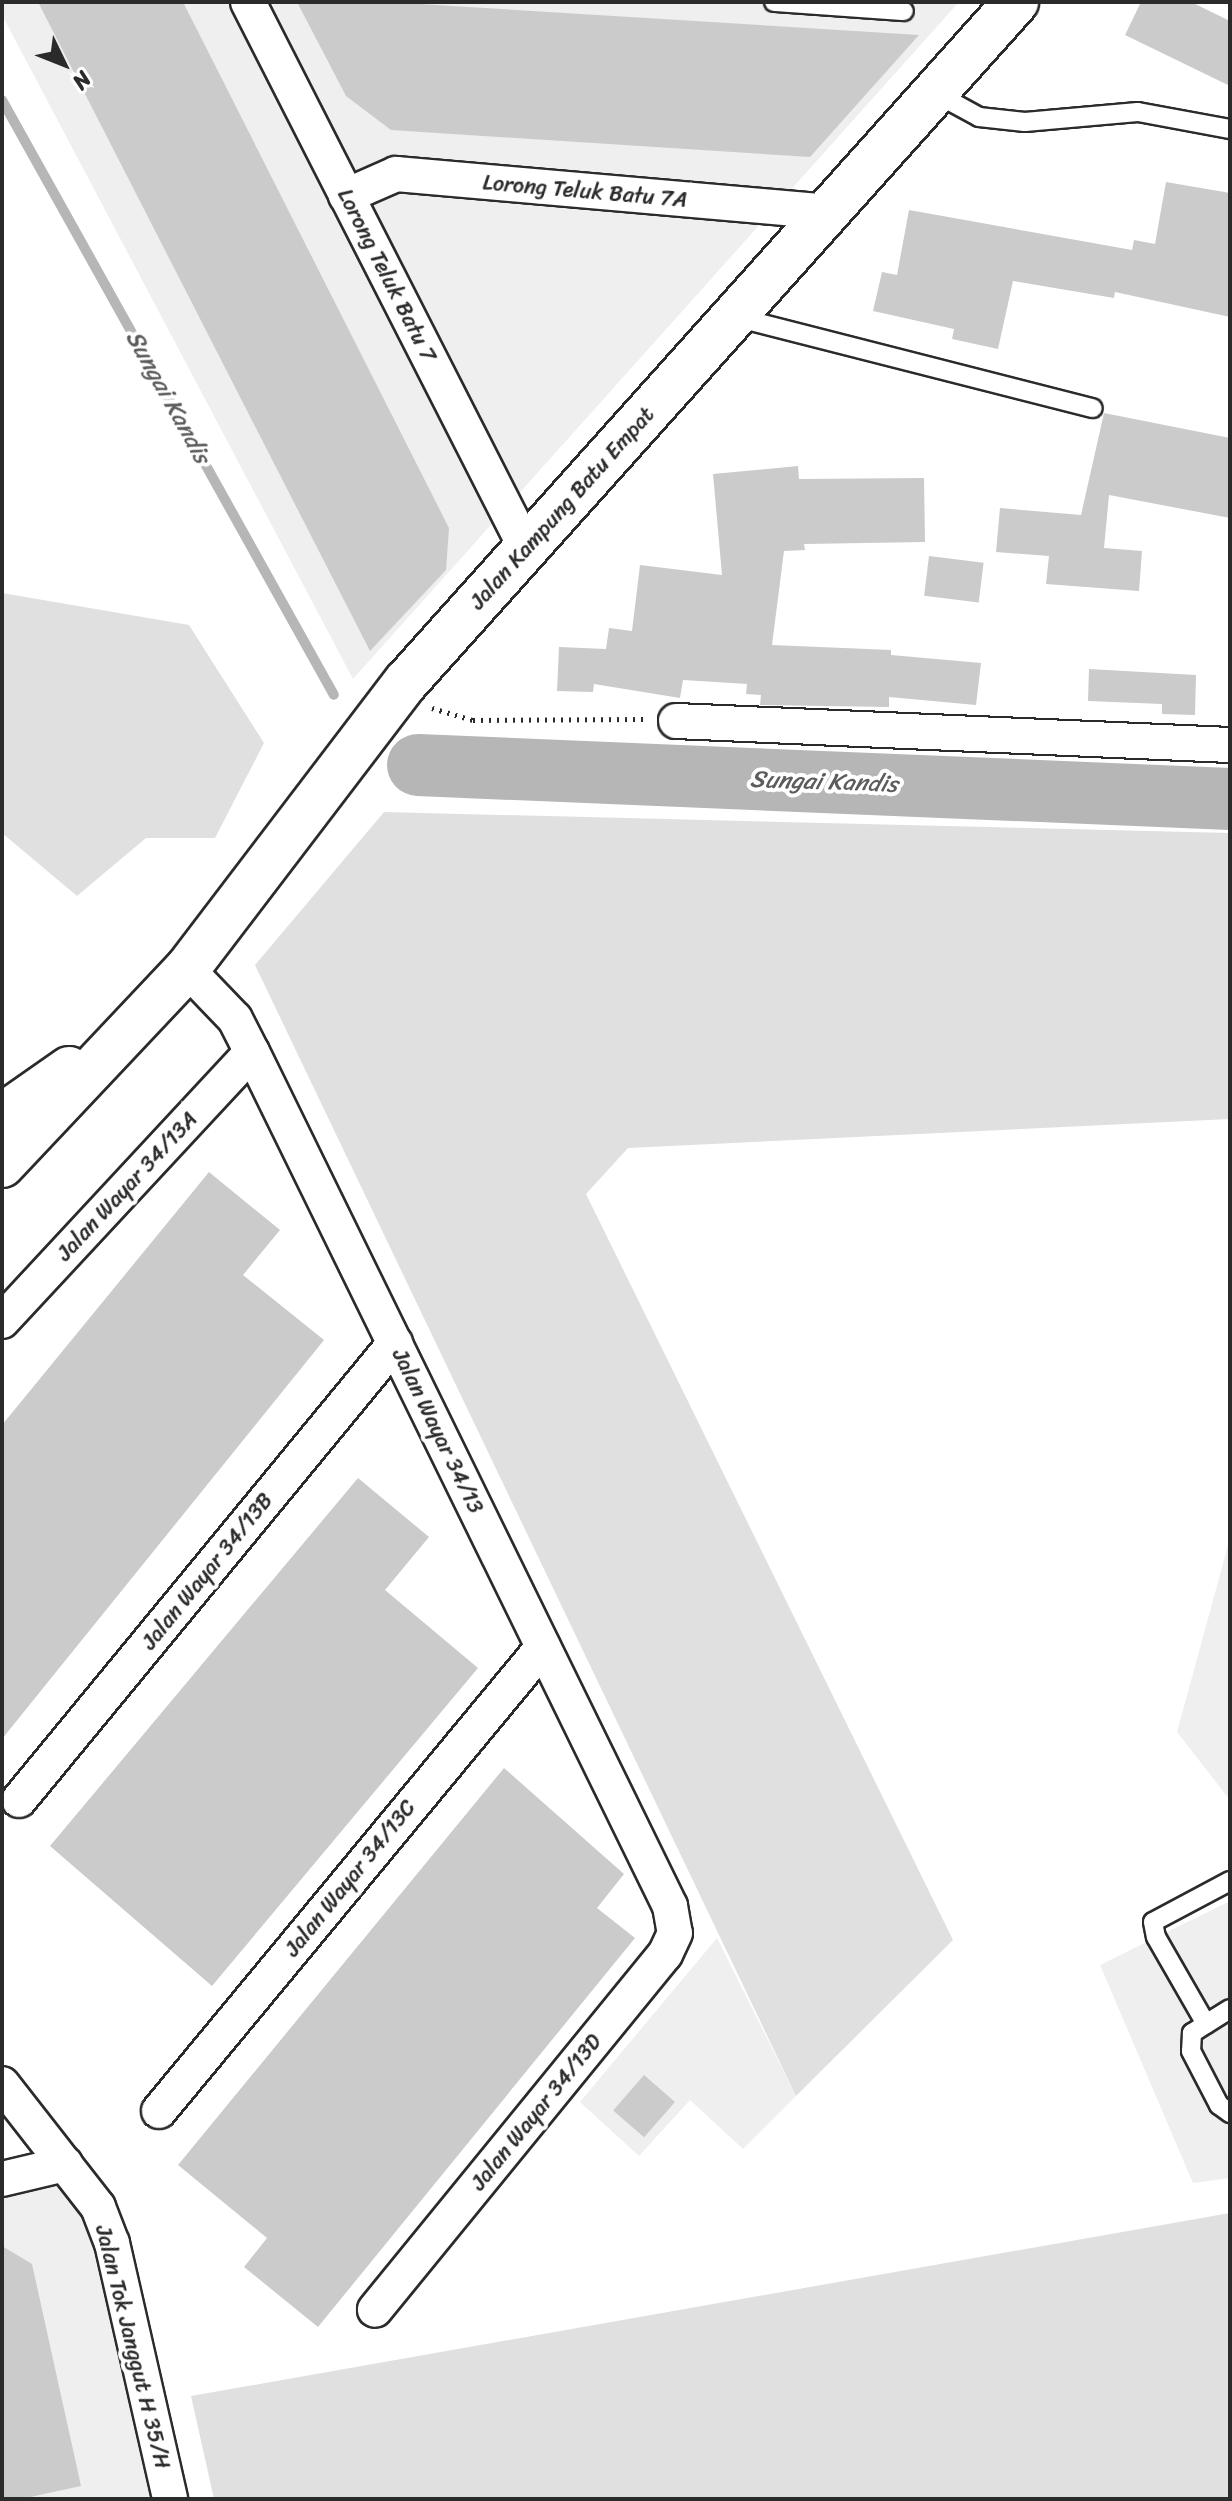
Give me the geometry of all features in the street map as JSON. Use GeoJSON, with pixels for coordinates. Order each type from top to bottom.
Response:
{"type":"FeatureCollection","features":[{"type":"Feature","properties":{"kind":"main road","name":"Jalan Kampung Batu Empat"},"geometry":{"type":"LineString","coordinates":[[2,1165],[187,969],[406,682],[1016,2]]}},
{"type":"Feature","properties":{"kind":"main road","name":"Jalan Kampung Batu Empat"},"geometry":{"type":"LineString","coordinates":[[2,1116],[129,1033]]}},
{"type":"Feature","properties":{"kind":"street","name":"Lorong Teluk Batu 7"},"geometry":{"type":"LineString","coordinates":[[248,2],[526,548]]}},
{"type":"Feature","properties":{"kind":"street","name":"Lorong Teluk Batu 7A"},"geometry":{"type":"LineString","coordinates":[[346,196],[396,174],[827,212]]}},
{"type":"Feature","properties":{"kind":"street"},"geometry":{"type":"LineString","coordinates":[[676,721],[1230,745]]}},
{"type":"Feature","properties":{"kind":"street","name":"Jalan Wayar 34/13"},"geometry":{"type":"LineString","coordinates":[[187,969],[235,1019],[670,1906]]}},
{"type":"Feature","properties":{"kind":"street","name":"Jalan Wayar 34/13A"},"geometry":{"type":"LineString","coordinates":[[2,1321],[252,1052]]}},
{"type":"Feature","properties":{"kind":"street","name":"Jalan Wayar 34/13B"},"geometry":{"type":"LineString","coordinates":[[19,1800],[395,1343]]}},
{"type":"Feature","properties":{"kind":"street","name":"Jalan Wayar 34/13C"},"geometry":{"type":"LineString","coordinates":[[159,2111],[543,1647]]}},
{"type":"Feature","properties":{"kind":"street","name":"Jalan Wayar 34/13D"},"geometry":{"type":"LineString","coordinates":[[375,2310],[665,1954],[675,1933],[670,1906]]}},
{"type":"Feature","properties":{"kind":"street","name":"Jalan Tok Janggut H 35/H"},"geometry":{"type":"LineString","coordinates":[[2,2084],[98,2207],[112,2243],[170,2499]]}},
{"type":"Feature","properties":{"kind":"street"},"geometry":{"type":"LineString","coordinates":[[2,2179],[65,2164]]}},
{"type":"Feature","properties":{"kind":"lane"},"geometry":{"type":"LineString","coordinates":[[774,2],[904,11]]}},
{"type":"Feature","properties":{"kind":"lane"},"geometry":{"type":"LineString","coordinates":[[935,93],[979,117],[1025,122],[1138,112],[1230,129]]}},
{"type":"Feature","properties":{"kind":"lane"},"geometry":{"type":"LineString","coordinates":[[734,316],[1093,408]]}},
{"type":"Feature","properties":{"kind":"lane"},"geometry":{"type":"LineString","coordinates":[[1206,2024],[1156,1937],[1153,1922],[1230,1881]]}},
{"type":"Feature","properties":{"kind":"lane"},"geometry":{"type":"LineString","coordinates":[[1230,2009],[1192,2033],[1191,2051],[1219,2105],[1230,2113]]}},
{"type":"Feature","properties":{"kind":"path"},"geometry":{"type":"LineString","coordinates":[[406,682],[437,713],[473,720],[567,716],[676,721]]}},
{"type":"Feature","properties":{"kind":"shaded area"},"geometry":{"type":"Polygon","coordinates":[[[2,2],[959,2],[353,679],[2,15],[2,2]]]}},
{"type":"Feature","properties":{"kind":"shaded area"},"geometry":{"type":"Polygon","coordinates":[[[2,593],[189,625],[264,743],[215,838],[146,838],[77,896],[2,833],[2,593]]]}},
{"type":"Feature","properties":{"kind":"shaded area"},"geometry":{"type":"Polygon","coordinates":[[[384,812],[1230,833],[1230,1119],[628,1148],[586,1194],[953,1940],[796,2096],[255,965],[384,812]]]}},
{"type":"Feature","properties":{"kind":"shaded area"},"geometry":{"type":"Polygon","coordinates":[[[1230,1538],[1230,1800],[1177,1732],[1230,1538]]]}},
{"type":"Feature","properties":{"kind":"shaded area"},"geometry":{"type":"Polygon","coordinates":[[[1230,1901],[1230,2178],[1193,2183],[1100,1965],[1230,1901]]]}},
{"type":"Feature","properties":{"kind":"shaded area"},"geometry":{"type":"Polygon","coordinates":[[[717,1938],[796,2096],[743,2149],[690,2100],[639,2156],[580,2102],[717,1938]]]}},
{"type":"Feature","properties":{"kind":"shaded area"},"geometry":{"type":"Polygon","coordinates":[[[61,2180],[101,2248],[156,2499],[2,2499],[2,2192],[61,2180]]]}},
{"type":"Feature","properties":{"kind":"shaded area"},"geometry":{"type":"Polygon","coordinates":[[[1230,2213],[1230,2499],[214,2499],[191,2396],[1230,2213]]]}},
{"type":"Feature","properties":{"kind":"building"},"geometry":{"type":"Polygon","coordinates":[[[38,2],[183,2],[449,528],[446,570],[370,651],[38,2]]]}},
{"type":"Feature","properties":{"kind":"building"},"geometry":{"type":"Polygon","coordinates":[[[297,2],[388,2],[919,35],[810,157],[391,130],[346,96],[297,2]]]}},
{"type":"Feature","properties":{"kind":"building"},"geometry":{"type":"Polygon","coordinates":[[[1141,2],[1191,2],[1230,21],[1230,86],[1125,35],[1141,2]]]}},
{"type":"Feature","properties":{"kind":"building"},"geometry":{"type":"Polygon","coordinates":[[[1166,182],[1230,193],[1230,317],[1115,292],[1114,298],[1013,281],[998,349],[952,339],[954,329],[873,311],[882,272],[897,275],[909,210],[1132,250],[1134,240],[1155,244],[1166,182]]]}},
{"type":"Feature","properties":{"kind":"building"},"geometry":{"type":"Polygon","coordinates":[[[1104,413],[1230,438],[1230,518],[1109,495],[1104,548],[1142,551],[1139,591],[1046,584],[1049,556],[996,552],[1000,508],[1081,515],[1104,413]]]}},
{"type":"Feature","properties":{"kind":"building"},"geometry":{"type":"Polygon","coordinates":[[[798,466],[799,479],[924,478],[925,542],[804,544],[805,550],[784,551],[772,645],[891,650],[891,655],[981,663],[976,705],[889,697],[889,707],[760,705],[761,695],[746,694],[747,684],[683,680],[680,698],[594,684],[593,692],[557,691],[559,647],[606,649],[609,628],[632,631],[640,565],[722,575],[713,474],[798,466]]]}},
{"type":"Feature","properties":{"kind":"building"},"geometry":{"type":"Polygon","coordinates":[[[929,556],[984,563],[979,602],[924,596],[929,556]]]}},
{"type":"Feature","properties":{"kind":"building"},"geometry":{"type":"Polygon","coordinates":[[[1089,669],[1196,675],[1195,715],[1162,714],[1162,704],[1088,701],[1089,669]]]}},
{"type":"Feature","properties":{"kind":"building"},"geometry":{"type":"Polygon","coordinates":[[[209,1172],[280,1230],[243,1275],[324,1340],[2,1739],[2,1425],[209,1172]]]}},
{"type":"Feature","properties":{"kind":"building"},"geometry":{"type":"Polygon","coordinates":[[[358,1478],[429,1537],[385,1590],[478,1668],[212,1986],[50,1846],[358,1478]]]}},
{"type":"Feature","properties":{"kind":"building"},"geometry":{"type":"Polygon","coordinates":[[[504,1768],[624,1874],[597,1908],[635,1938],[318,2327],[244,2267],[267,2238],[178,2165],[504,1768]]]}},
{"type":"Feature","properties":{"kind":"building"},"geometry":{"type":"Polygon","coordinates":[[[644,2075],[675,2102],[644,2137],[613,2110],[644,2075]]]}},
{"type":"Feature","properties":{"kind":"building"},"geometry":{"type":"Polygon","coordinates":[[[2,2246],[32,2264],[81,2486],[21,2499],[2,2499],[2,2246]]]}},
{"type":"Feature","properties":{"kind":"waterway","name":"Sungai Kandis"},"geometry":{"type":"LineString","coordinates":[[2,100],[334,695]]}},
{"type":"Feature","properties":{"kind":"waterway","name":"Sungai Kandis"},"geometry":{"type":"LineString","coordinates":[[418,765],[1230,799]]}}]}
